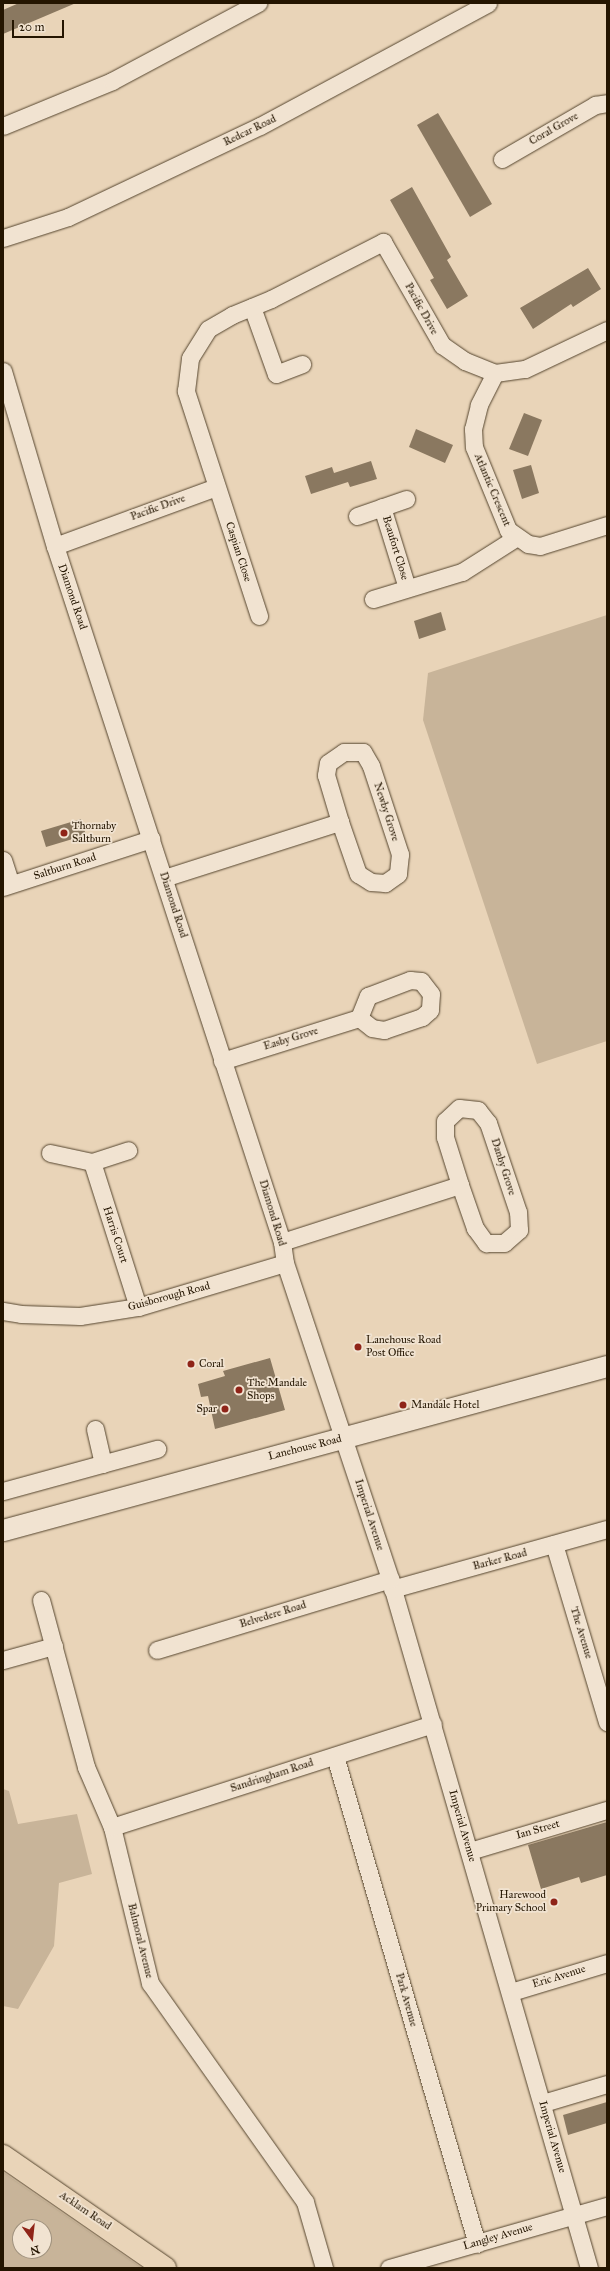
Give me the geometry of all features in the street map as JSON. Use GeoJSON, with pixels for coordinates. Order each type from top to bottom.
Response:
{"type":"FeatureCollection","features":[{"type":"Feature","properties":{"kind":"main road","name":"Acklam Road"},"geometry":{"type":"LineString","coordinates":[[3,2156],[165,2268]]}},
{"type":"Feature","properties":{"kind":"street"},"geometry":{"type":"LineString","coordinates":[[3,126],[112,81],[258,3]]}},
{"type":"Feature","properties":{"kind":"street","name":"Redcar Road"},"geometry":{"type":"LineString","coordinates":[[3,238],[68,217],[260,126],[488,3]]}},
{"type":"Feature","properties":{"kind":"street","name":"Coral Grove"},"geometry":{"type":"LineString","coordinates":[[502,159],[595,105],[607,103]]}},
{"type":"Feature","properties":{"kind":"street","name":"Pacific Drive"},"geometry":{"type":"LineString","coordinates":[[55,546],[216,487],[186,391],[190,358],[208,329],[232,315],[252,307],[383,242],[442,345],[465,361],[495,372],[525,369],[607,330]]}},
{"type":"Feature","properties":{"kind":"street"},"geometry":{"type":"LineString","coordinates":[[252,307],[276,374],[302,364]]}},
{"type":"Feature","properties":{"kind":"street","name":"Diamond Road"},"geometry":{"type":"LineString","coordinates":[[3,371],[55,546],[282,1242],[285,1263],[344,1438]]}},
{"type":"Feature","properties":{"kind":"street","name":"Atlantic Crescent"},"geometry":{"type":"LineString","coordinates":[[495,372],[479,405],[473,430],[474,448],[508,530],[517,538],[528,544],[540,546],[607,525]]}},
{"type":"Feature","properties":{"kind":"street","name":"Caspian Close"},"geometry":{"type":"LineString","coordinates":[[216,487],[259,616]]}},
{"type":"Feature","properties":{"kind":"street","name":"Beaufort Close"},"geometry":{"type":"LineString","coordinates":[[357,516],[406,499]]}},
{"type":"Feature","properties":{"kind":"street","name":"Beaufort Close"},"geometry":{"type":"LineString","coordinates":[[382,507],[407,588]]}},
{"type":"Feature","properties":{"kind":"street","name":"Beaufort Close"},"geometry":{"type":"LineString","coordinates":[[373,599],[462,572],[517,538]]}},
{"type":"Feature","properties":{"kind":"street","name":"Newby Grove"},"geometry":{"type":"LineString","coordinates":[[344,752],[363,752],[370,766],[400,854],[398,874],[385,883],[371,882],[358,874],[340,822],[326,775],[328,763],[344,752]]}},
{"type":"Feature","properties":{"kind":"street"},"geometry":{"type":"LineString","coordinates":[[164,878],[340,822]]}},
{"type":"Feature","properties":{"kind":"street","name":"Saltburn Road"},"geometry":{"type":"LineString","coordinates":[[7,886],[151,839]]}},
{"type":"Feature","properties":{"kind":"street"},"geometry":{"type":"LineString","coordinates":[[3,860],[7,886]]}},
{"type":"Feature","properties":{"kind":"street","name":"Easby Grove"},"geometry":{"type":"LineString","coordinates":[[222,1061],[359,1018]]}},
{"type":"Feature","properties":{"kind":"street","name":"Danby Grove"},"geometry":{"type":"LineString","coordinates":[[459,1108],[478,1110],[488,1123],[518,1212],[519,1230],[504,1243],[486,1243],[475,1228],[460,1185],[445,1137],[445,1120],[459,1108]]}},
{"type":"Feature","properties":{"kind":"street"},"geometry":{"type":"LineString","coordinates":[[50,1153],[92,1162],[128,1150]]}},
{"type":"Feature","properties":{"kind":"street","name":"Harris Court"},"geometry":{"type":"LineString","coordinates":[[92,1162],[138,1307]]}},
{"type":"Feature","properties":{"kind":"street"},"geometry":{"type":"LineString","coordinates":[[282,1242],[460,1185]]}},
{"type":"Feature","properties":{"kind":"street","name":"Guisborough Road"},"geometry":{"type":"LineString","coordinates":[[3,1311],[21,1314],[80,1316],[138,1307],[285,1263]]}},
{"type":"Feature","properties":{"kind":"street","name":"Lanehouse Road"},"geometry":{"type":"LineString","coordinates":[[3,1530],[607,1366]]}},
{"type":"Feature","properties":{"kind":"street"},"geometry":{"type":"LineString","coordinates":[[95,1429],[103,1464]]}},
{"type":"Feature","properties":{"kind":"street","name":"Imperial Avenue"},"geometry":{"type":"LineString","coordinates":[[344,1438],[391,1584],[470,1850],[589,2268]]}},
{"type":"Feature","properties":{"kind":"street"},"geometry":{"type":"LineString","coordinates":[[3,1491],[157,1449]]}},
{"type":"Feature","properties":{"kind":"street","name":"Barker Road"},"geometry":{"type":"LineString","coordinates":[[391,1584],[554,1544],[607,1529]]}},
{"type":"Feature","properties":{"kind":"street","name":"The Avenue"},"geometry":{"type":"LineString","coordinates":[[554,1544],[607,1722]]}},
{"type":"Feature","properties":{"kind":"street","name":"Belvedere Road"},"geometry":{"type":"LineString","coordinates":[[157,1650],[391,1584]]}},
{"type":"Feature","properties":{"kind":"street","name":"Balmoral Avenue"},"geometry":{"type":"LineString","coordinates":[[41,1600],[86,1766],[112,1827],[150,1983],[305,2202],[324,2268]]}},
{"type":"Feature","properties":{"kind":"street"},"geometry":{"type":"LineString","coordinates":[[3,1660],[54,1646]]}},
{"type":"Feature","properties":{"kind":"street","name":"Sandringham Road"},"geometry":{"type":"LineString","coordinates":[[112,1827],[432,1724]]}},
{"type":"Feature","properties":{"kind":"street","name":"Park Avenue"},"geometry":{"type":"LineString","coordinates":[[335,1756],[477,2244]]}},
{"type":"Feature","properties":{"kind":"street","name":"Ian Street"},"geometry":{"type":"LineString","coordinates":[[470,1850],[607,1810]]}},
{"type":"Feature","properties":{"kind":"street","name":"Eric Avenue"},"geometry":{"type":"LineString","coordinates":[[511,1992],[607,1963]]}},
{"type":"Feature","properties":{"kind":"street"},"geometry":{"type":"LineString","coordinates":[[543,2103],[607,2084]]}},
{"type":"Feature","properties":{"kind":"street","name":"Langley Avenue"},"geometry":{"type":"LineString","coordinates":[[389,2268],[607,2206]]}},
{"type":"Feature","properties":{"kind":"shaded area"},"geometry":{"type":"Polygon","coordinates":[[[607,615],[607,1041],[537,1064],[423,720],[428,673],[607,615]]]}},
{"type":"Feature","properties":{"kind":"shaded area"},"geometry":{"type":"Polygon","coordinates":[[[3,1789],[9,1791],[18,1824],[77,1814],[92,1874],[59,1883],[54,1946],[18,2009],[3,2006],[3,1789]]]}},
{"type":"Feature","properties":{"kind":"shaded area"},"geometry":{"type":"Polygon","coordinates":[[[3,2172],[142,2268],[3,2268],[3,2172]]]}},
{"type":"Feature","properties":{"kind":"building"},"geometry":{"type":"Polygon","coordinates":[[[19,3],[76,3],[3,34],[3,10],[19,3]]]}},
{"type":"Feature","properties":{"kind":"building"},"geometry":{"type":"Polygon","coordinates":[[[438,113],[492,204],[470,217],[417,125],[438,113]]]}},
{"type":"Feature","properties":{"kind":"building"},"geometry":{"type":"Polygon","coordinates":[[[412,187],[451,257],[447,260],[468,296],[447,309],[430,280],[434,278],[390,200],[412,187]]]}},
{"type":"Feature","properties":{"kind":"building"},"geometry":{"type":"Polygon","coordinates":[[[588,268],[601,289],[573,307],[571,304],[533,329],[520,308],[588,268]]]}},
{"type":"Feature","properties":{"kind":"building"},"geometry":{"type":"Polygon","coordinates":[[[524,413],[542,420],[528,456],[509,449],[524,413]]]}},
{"type":"Feature","properties":{"kind":"building"},"geometry":{"type":"Polygon","coordinates":[[[416,429],[453,445],[445,463],[409,447],[416,429]]]}},
{"type":"Feature","properties":{"kind":"building"},"geometry":{"type":"Polygon","coordinates":[[[371,461],[377,479],[350,487],[348,482],[311,494],[305,476],[332,467],[334,473],[371,461]]]}},
{"type":"Feature","properties":{"kind":"building"},"geometry":{"type":"Polygon","coordinates":[[[531,465],[539,493],[522,499],[513,470],[531,465]]]}},
{"type":"Feature","properties":{"kind":"building"},"geometry":{"type":"Polygon","coordinates":[[[441,612],[446,630],[419,639],[414,621],[441,612]]]}},
{"type":"Feature","properties":{"kind":"building","name":"Thornaby Saltburn"},"geometry":{"type":"Polygon","coordinates":[[[81,819],[86,835],[46,847],[41,831],[81,819]]]}},
{"type":"Feature","properties":{"kind":"building","name":"The Mandale Shops"},"geometry":{"type":"Polygon","coordinates":[[[270,1358],[285,1410],[215,1429],[208,1396],[201,1397],[198,1384],[225,1376],[223,1371],[270,1358]]]}},
{"type":"Feature","properties":{"kind":"building"},"geometry":{"type":"Polygon","coordinates":[[[607,1822],[607,1875],[581,1883],[579,1877],[541,1889],[528,1845],[607,1822]]]}},
{"type":"Feature","properties":{"kind":"building"},"geometry":{"type":"Polygon","coordinates":[[[607,2102],[607,2123],[568,2135],[563,2115],[607,2102]]]}},
{"type":"Feature","properties":{"kind":"place","name":"Thornaby Saltburn"},"geometry":{"type":"Point","coordinates":[64,833]}},
{"type":"Feature","properties":{"kind":"place","name":"Lanehouse Road Post Office"},"geometry":{"type":"Point","coordinates":[358,1347]}},
{"type":"Feature","properties":{"kind":"place","name":"Coral"},"geometry":{"type":"Point","coordinates":[191,1364]}},
{"type":"Feature","properties":{"kind":"place","name":"The Mandale Shops"},"geometry":{"type":"Point","coordinates":[239,1390]}},
{"type":"Feature","properties":{"kind":"place","name":"Mandale Hotel"},"geometry":{"type":"Point","coordinates":[403,1405]}},
{"type":"Feature","properties":{"kind":"place","name":"Spar"},"geometry":{"type":"Point","coordinates":[225,1409]}},
{"type":"Feature","properties":{"kind":"place","name":"Harewood Primary School"},"geometry":{"type":"Point","coordinates":[554,1902]}}]}
